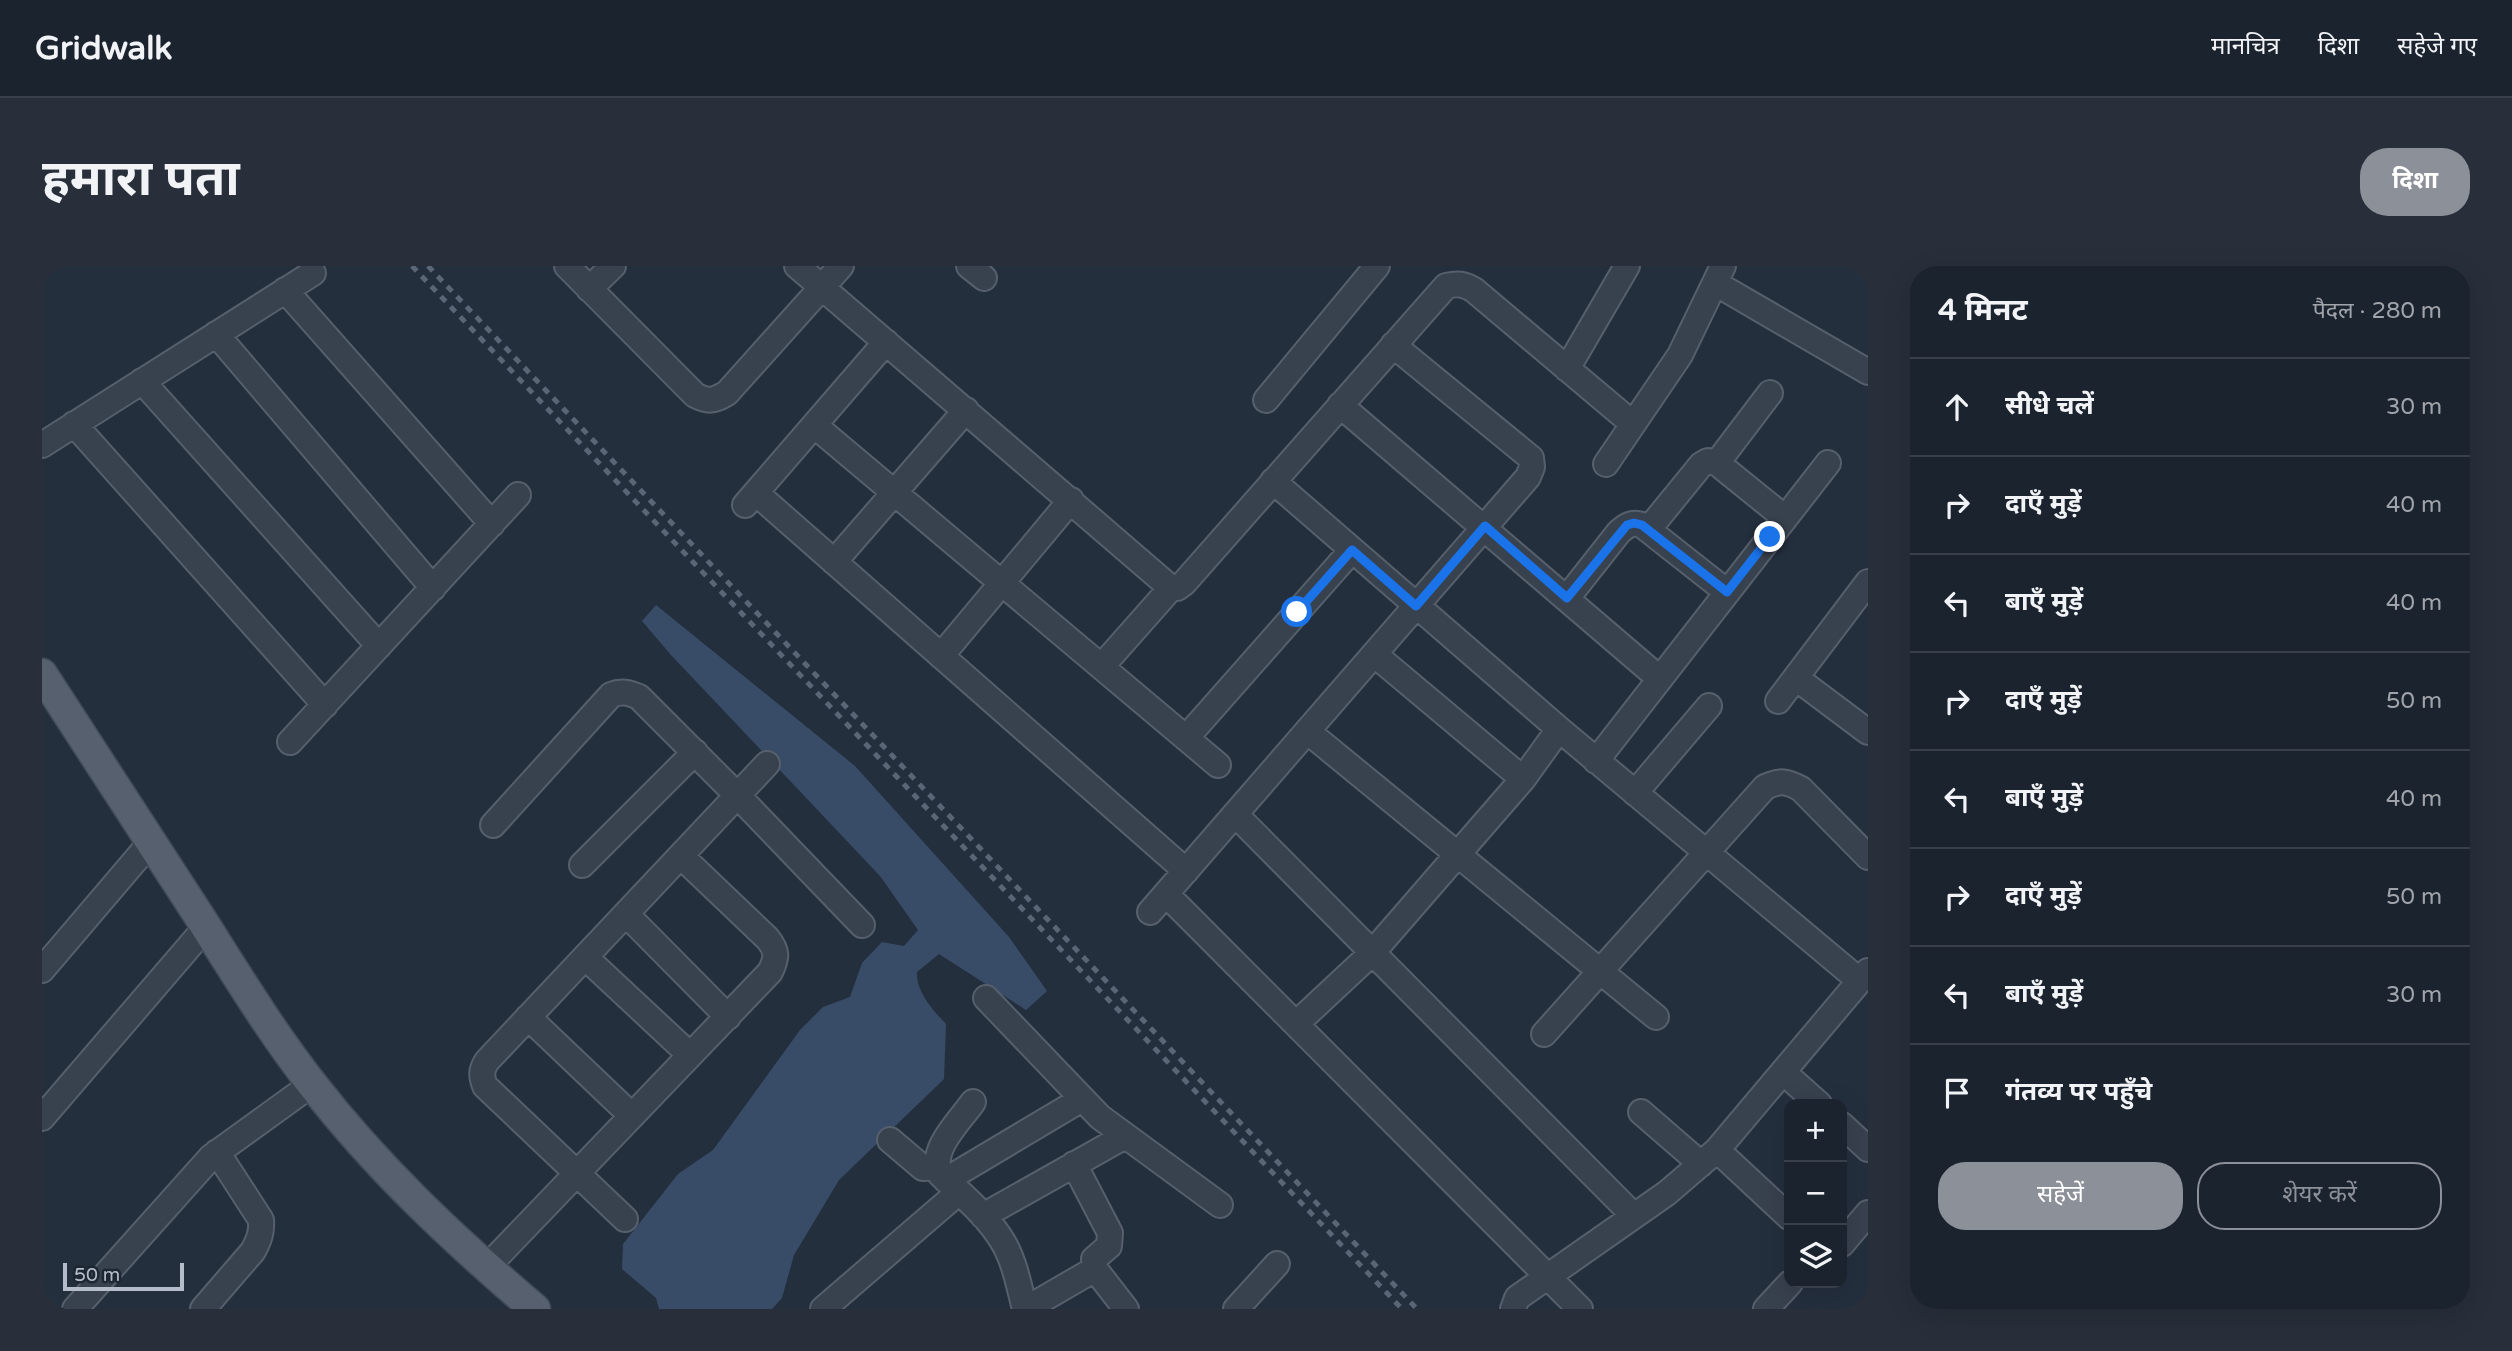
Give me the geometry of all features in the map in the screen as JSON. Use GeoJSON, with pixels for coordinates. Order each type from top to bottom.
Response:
{"type":"FeatureCollection","features":[{"type":"Feature","properties":{"kind":"main road"},"geometry":{"type":"LineString","coordinates":[[42,674],[206,927],[312,1084],[391,1176],[444,1229],[535,1309]]}},
{"type":"Feature","properties":{"kind":"street"},"geometry":{"type":"LineString","coordinates":[[567,266],[695,395],[715,401],[727,393],[841,266]]}},
{"type":"Feature","properties":{"kind":"street"},"geometry":{"type":"LineString","coordinates":[[589,289],[613,266]]}},
{"type":"Feature","properties":{"kind":"street"},"geometry":{"type":"LineString","coordinates":[[797,266],[1171,588],[1177,588],[1184,583],[1446,286],[1456,283],[1474,290],[1633,424]]}},
{"type":"Feature","properties":{"kind":"street"},"geometry":{"type":"LineString","coordinates":[[1266,400],[1377,266]]}},
{"type":"Feature","properties":{"kind":"street"},"geometry":{"type":"LineString","coordinates":[[1567,369],[1627,266]]}},
{"type":"Feature","properties":{"kind":"street"},"geometry":{"type":"LineString","coordinates":[[42,445],[313,273]]}},
{"type":"Feature","properties":{"kind":"street"},"geometry":{"type":"LineString","coordinates":[[1606,464],[1680,355],[1719,274],[1868,372]]}},
{"type":"Feature","properties":{"kind":"street"},"geometry":{"type":"LineString","coordinates":[[285,290],[492,524]]}},
{"type":"Feature","properties":{"kind":"street"},"geometry":{"type":"LineString","coordinates":[[216,334],[433,588]]}},
{"type":"Feature","properties":{"kind":"street"},"geometry":{"type":"LineString","coordinates":[[886,342],[750,499],[834,562],[1186,871]]}},
{"type":"Feature","properties":{"kind":"street"},"geometry":{"type":"LineString","coordinates":[[1393,345],[1531,458],[1532,467],[1528,477],[1158,903],[1296,1024],[1580,1309]]}},
{"type":"Feature","properties":{"kind":"street"},"geometry":{"type":"LineString","coordinates":[[142,381],[379,646]]}},
{"type":"Feature","properties":{"kind":"street"},"geometry":{"type":"LineString","coordinates":[[1717,463],[1770,393]]}},
{"type":"Feature","properties":{"kind":"street"},"geometry":{"type":"LineString","coordinates":[[1340,405],[1485,526],[1660,679]]}},
{"type":"Feature","properties":{"kind":"street"},"geometry":{"type":"LineString","coordinates":[[834,562],[966,410]]}},
{"type":"Feature","properties":{"kind":"street"},"geometry":{"type":"LineString","coordinates":[[74,424],[325,705]]}},
{"type":"Feature","properties":{"kind":"street"},"geometry":{"type":"LineString","coordinates":[[814,425],[1218,765]]}},
{"type":"Feature","properties":{"kind":"street"},"geometry":{"type":"LineString","coordinates":[[1648,530],[1701,465],[1709,461],[1717,463],[1785,518]]}},
{"type":"Feature","properties":{"kind":"street"},"geometry":{"type":"LineString","coordinates":[[1596,761],[1828,463]]}},
{"type":"Feature","properties":{"kind":"street"},"geometry":{"type":"LineString","coordinates":[[1273,481],[1862,988],[1783,1072],[1709,1157],[1667,1193],[1517,1298],[1513,1309]]}},
{"type":"Feature","properties":{"kind":"street"},"geometry":{"type":"LineString","coordinates":[[290,743],[518,495]]}},
{"type":"Feature","properties":{"kind":"street"},"geometry":{"type":"LineString","coordinates":[[940,656],[1071,500]]}},
{"type":"Feature","properties":{"kind":"street"},"geometry":{"type":"LineString","coordinates":[[1567,598],[1627,525],[1634,523],[1648,530],[1727,592]]}},
{"type":"Feature","properties":{"kind":"street"},"geometry":{"type":"LineString","coordinates":[[1186,738],[1352,550]]}},
{"type":"Feature","properties":{"kind":"street"},"geometry":{"type":"LineString","coordinates":[[1102,666],[1171,588]]}},
{"type":"Feature","properties":{"kind":"street"},"geometry":{"type":"LineString","coordinates":[[1778,701],[1865,592]]}},
{"type":"Feature","properties":{"kind":"street"},"geometry":{"type":"LineString","coordinates":[[1374,654],[1523,779]]}},
{"type":"Feature","properties":{"kind":"street"},"geometry":{"type":"LineString","coordinates":[[1796,677],[1868,732]]}},
{"type":"Feature","properties":{"kind":"street"},"geometry":{"type":"LineString","coordinates":[[494,825],[611,695],[629,692],[639,697],[695,752],[862,925]]}},
{"type":"Feature","properties":{"kind":"street"},"geometry":{"type":"LineString","coordinates":[[1635,793],[1709,706]]}},
{"type":"Feature","properties":{"kind":"street"},"geometry":{"type":"LineString","coordinates":[[1296,1024],[1372,953],[1523,779],[1559,729]]}},
{"type":"Feature","properties":{"kind":"street"},"geometry":{"type":"LineString","coordinates":[[1307,732],[1656,1017]]}},
{"type":"Feature","properties":{"kind":"street"},"geometry":{"type":"LineString","coordinates":[[582,865],[695,752]]}},
{"type":"Feature","properties":{"kind":"street"},"geometry":{"type":"LineString","coordinates":[[625,1219],[485,1086],[482,1069],[767,764]]}},
{"type":"Feature","properties":{"kind":"street"},"geometry":{"type":"LineString","coordinates":[[1545,1034],[1765,787],[1778,781],[1790,782],[1801,789],[1868,857]]}},
{"type":"Feature","properties":{"kind":"street"},"geometry":{"type":"LineString","coordinates":[[1235,814],[1633,1215]]}},
{"type":"Feature","properties":{"kind":"street"},"geometry":{"type":"LineString","coordinates":[[42,970],[151,842]]}},
{"type":"Feature","properties":{"kind":"street"},"geometry":{"type":"LineString","coordinates":[[487,1267],[770,972],[776,960],[775,947],[681,856]]}},
{"type":"Feature","properties":{"kind":"street"},"geometry":{"type":"LineString","coordinates":[[626,914],[727,1017]]}},
{"type":"Feature","properties":{"kind":"street"},"geometry":{"type":"LineString","coordinates":[[42,1118],[206,927]]}},
{"type":"Feature","properties":{"kind":"street"},"geometry":{"type":"LineString","coordinates":[[585,957],[690,1055]]}},
{"type":"Feature","properties":{"kind":"street"},"geometry":{"type":"LineString","coordinates":[[986,998],[1100,1117],[1220,1205]]}},
{"type":"Feature","properties":{"kind":"street"},"geometry":{"type":"LineString","coordinates":[[528,1017],[632,1116]]}},
{"type":"Feature","properties":{"kind":"street"},"geometry":{"type":"LineString","coordinates":[[1783,1072],[1813,1099]]}},
{"type":"Feature","properties":{"kind":"street"},"geometry":{"type":"LineString","coordinates":[[75,1309],[217,1152],[312,1084]]}},
{"type":"Feature","properties":{"kind":"street"},"geometry":{"type":"LineString","coordinates":[[823,1309],[948,1180],[1082,1099]]}},
{"type":"Feature","properties":{"kind":"street"},"geometry":{"type":"LineString","coordinates":[[948,1180],[941,1146],[973,1102]]}},
{"type":"Feature","properties":{"kind":"street"},"geometry":{"type":"LineString","coordinates":[[1642,1112],[1709,1157],[1784,1213]]}},
{"type":"Feature","properties":{"kind":"street"},"geometry":{"type":"LineString","coordinates":[[1847,1130],[1868,1149]]}},
{"type":"Feature","properties":{"kind":"street"},"geometry":{"type":"LineString","coordinates":[[984,1216],[1125,1136]]}},
{"type":"Feature","properties":{"kind":"street"},"geometry":{"type":"LineString","coordinates":[[890,1140],[923,1168],[948,1180],[984,1216],[1003,1242],[1014,1268],[1025,1309],[1095,1269]]}},
{"type":"Feature","properties":{"kind":"street"},"geometry":{"type":"LineString","coordinates":[[203,1309],[253,1251],[262,1229],[261,1220],[217,1152]]}},
{"type":"Feature","properties":{"kind":"street"},"geometry":{"type":"LineString","coordinates":[[1074,1164],[1110,1233],[1109,1246],[1094,1259],[1095,1269],[1126,1309]]}},
{"type":"Feature","properties":{"kind":"street"},"geometry":{"type":"LineString","coordinates":[[1847,1238],[1868,1213]]}},
{"type":"Feature","properties":{"kind":"street"},"geometry":{"type":"LineString","coordinates":[[1236,1309],[1278,1264]]}},
{"type":"Feature","properties":{"kind":"street"},"geometry":{"type":"LineString","coordinates":[[1766,1309],[1785,1288]]}},
{"type":"Feature","properties":{"kind":"water"},"geometry":{"type":"Polygon","coordinates":[[[656,605],[855,766],[1009,937],[1047,991],[1026,1010],[939,954],[917,972],[922,994],[946,1024],[944,1079],[839,1180],[794,1255],[782,1298],[772,1309],[659,1309],[656,1298],[622,1269],[623,1244],[678,1174],[713,1150],[800,1030],[823,1007],[850,997],[862,963],[882,942],[904,946],[918,930],[880,876],[642,621],[656,605]]]}},
{"type":"Feature","properties":{"kind":"railway"},"geometry":{"type":"LineString","coordinates":[[412,266],[1402,1309]]}},
{"type":"Feature","properties":{"kind":"railway"},"geometry":{"type":"LineString","coordinates":[[428,266],[1417,1309]]}},
{"type":"Feature","properties":{"kind":"route"},"geometry":{"type":"LineString","coordinates":[[1297,612],[1352,550],[1416,606],[1485,526],[1567,598],[1627,525],[1642,525],[1727,592],[1770,537]]}}]}
